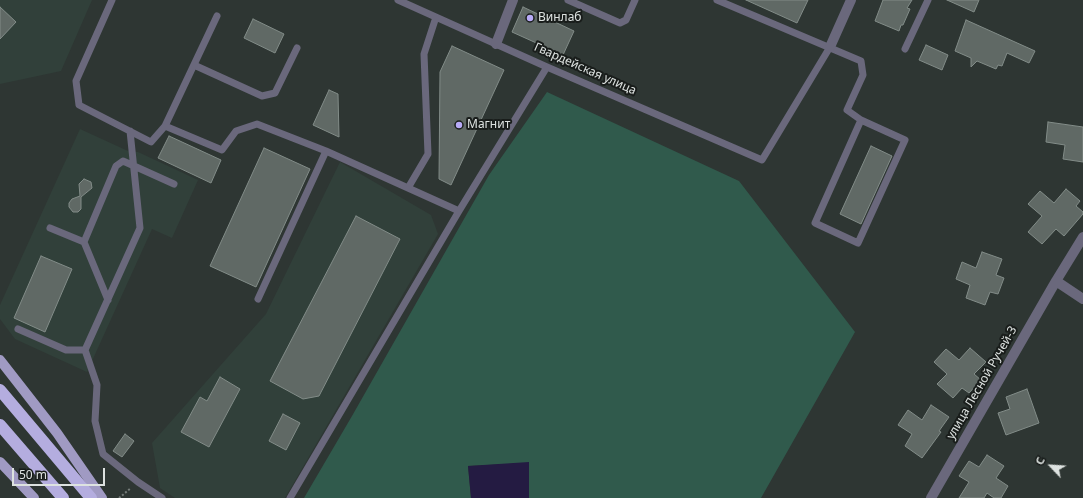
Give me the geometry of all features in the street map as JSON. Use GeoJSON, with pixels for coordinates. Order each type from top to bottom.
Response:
{"type":"FeatureCollection","features":[{"type":"Feature","properties":{"kind":"highway"},"geometry":{"type":"LineString","coordinates":[[0,390],[91,498]]}},
{"type":"Feature","properties":{"kind":"highway"},"geometry":{"type":"LineString","coordinates":[[0,425],[62,498]]}},
{"type":"Feature","properties":{"kind":"main road"},"geometry":{"type":"LineString","coordinates":[[0,360],[57,433],[102,498]]}},
{"type":"Feature","properties":{"kind":"main road"},"geometry":{"type":"LineString","coordinates":[[0,462],[34,498]]}},
{"type":"Feature","properties":{"kind":"street"},"geometry":{"type":"LineString","coordinates":[[496,44],[513,0]]}},
{"type":"Feature","properties":{"kind":"street"},"geometry":{"type":"LineString","coordinates":[[830,47],[851,0]]}},
{"type":"Feature","properties":{"kind":"street","name":"улица Лесной Ручей-3"},"geometry":{"type":"LineString","coordinates":[[931,498],[1083,237]]}},
{"type":"Feature","properties":{"kind":"street"},"geometry":{"type":"LineString","coordinates":[[1056,281],[1083,299]]}},
{"type":"Feature","properties":{"kind":"lane"},"geometry":{"type":"LineString","coordinates":[[112,0],[76,81],[79,104],[151,142],[165,126],[217,16]]}},
{"type":"Feature","properties":{"kind":"lane","name":"Гвардейская улица"},"geometry":{"type":"LineString","coordinates":[[398,0],[547,67],[762,160],[830,47]]}},
{"type":"Feature","properties":{"kind":"lane"},"geometry":{"type":"LineString","coordinates":[[568,0],[620,23],[626,20],[635,0]]}},
{"type":"Feature","properties":{"kind":"lane"},"geometry":{"type":"LineString","coordinates":[[717,0],[861,61],[863,75],[847,110],[861,120],[905,140],[858,243],[815,223],[861,120]]}},
{"type":"Feature","properties":{"kind":"lane"},"geometry":{"type":"LineString","coordinates":[[905,49],[928,0]]}},
{"type":"Feature","properties":{"kind":"lane"},"geometry":{"type":"LineString","coordinates":[[408,188],[428,154],[424,54],[436,17]]}},
{"type":"Feature","properties":{"kind":"lane"},"geometry":{"type":"LineString","coordinates":[[194,65],[262,96],[275,93],[296,48]]}},
{"type":"Feature","properties":{"kind":"lane"},"geometry":{"type":"LineString","coordinates":[[290,498],[459,211],[547,67]]}},
{"type":"Feature","properties":{"kind":"lane"},"geometry":{"type":"LineString","coordinates":[[165,126],[222,150],[236,131],[258,124],[326,151],[459,211]]}},
{"type":"Feature","properties":{"kind":"lane"},"geometry":{"type":"LineString","coordinates":[[130,131],[140,228],[85,350],[97,386],[95,421],[103,454],[138,482],[162,498]]}},
{"type":"Feature","properties":{"kind":"lane"},"geometry":{"type":"LineString","coordinates":[[258,299],[326,151]]}},
{"type":"Feature","properties":{"kind":"lane"},"geometry":{"type":"LineString","coordinates":[[84,242],[116,166],[123,161],[174,184]]}},
{"type":"Feature","properties":{"kind":"lane"},"geometry":{"type":"LineString","coordinates":[[50,228],[84,242],[108,300]]}},
{"type":"Feature","properties":{"kind":"lane"},"geometry":{"type":"LineString","coordinates":[[18,329],[66,350],[85,350]]}},
{"type":"Feature","properties":{"kind":"path"},"geometry":{"type":"LineString","coordinates":[[119,498],[125,493]]}},
{"type":"Feature","properties":{"kind":"shaded area"},"geometry":{"type":"Polygon","coordinates":[[[0,0],[92,0],[61,71],[0,84],[0,0]]]}},
{"type":"Feature","properties":{"kind":"shaded area"},"geometry":{"type":"Polygon","coordinates":[[[80,129],[128,151],[138,152],[198,180],[172,238],[152,229],[87,372],[15,339],[0,319],[0,305],[80,129]]]}},
{"type":"Feature","properties":{"kind":"shaded area"},"geometry":{"type":"Polygon","coordinates":[[[340,162],[431,215],[438,234],[285,498],[175,498],[160,488],[152,443],[266,314],[340,162]]]}},
{"type":"Feature","properties":{"kind":"shaded area"},"geometry":{"type":"Polygon","coordinates":[[[529,462],[529,498],[471,498],[468,466],[529,462]]]}},
{"type":"Feature","properties":{"kind":"green space"},"geometry":{"type":"Polygon","coordinates":[[[547,92],[739,181],[855,332],[761,498],[529,498],[529,463],[468,466],[471,498],[304,498],[489,175],[547,92]]]}},
{"type":"Feature","properties":{"kind":"building"},"geometry":{"type":"Polygon","coordinates":[[[746,0],[808,0],[797,23],[746,0]]]}},
{"type":"Feature","properties":{"kind":"building"},"geometry":{"type":"Polygon","coordinates":[[[883,0],[912,0],[907,8],[910,9],[899,31],[875,21],[883,0]]]}},
{"type":"Feature","properties":{"kind":"building"},"geometry":{"type":"Polygon","coordinates":[[[947,0],[979,0],[974,12],[947,0]]]}},
{"type":"Feature","properties":{"kind":"building"},"geometry":{"type":"Polygon","coordinates":[[[0,7],[16,22],[0,39],[0,7]]]}},
{"type":"Feature","properties":{"kind":"building"},"geometry":{"type":"Polygon","coordinates":[[[523,7],[574,31],[563,55],[512,32],[523,7]]]}},
{"type":"Feature","properties":{"kind":"building"},"geometry":{"type":"Polygon","coordinates":[[[253,19],[284,34],[275,53],[244,38],[253,19]]]}},
{"type":"Feature","properties":{"kind":"building"},"geometry":{"type":"Polygon","coordinates":[[[966,20],[1035,51],[1029,63],[1007,53],[1002,66],[998,65],[996,69],[977,61],[971,67],[971,58],[955,51],[966,20]]]}},
{"type":"Feature","properties":{"kind":"building"},"geometry":{"type":"Polygon","coordinates":[[[926,45],[948,55],[942,70],[919,60],[926,45]]]}},
{"type":"Feature","properties":{"kind":"building","name":"Магнит"},"geometry":{"type":"Polygon","coordinates":[[[452,46],[504,70],[451,185],[439,179],[440,72],[452,46]]]}},
{"type":"Feature","properties":{"kind":"building"},"geometry":{"type":"Polygon","coordinates":[[[329,90],[338,94],[339,137],[313,125],[329,90]]]}},
{"type":"Feature","properties":{"kind":"building"},"geometry":{"type":"Polygon","coordinates":[[[1048,122],[1083,127],[1083,162],[1063,159],[1065,145],[1046,142],[1048,122]]]}},
{"type":"Feature","properties":{"kind":"building"},"geometry":{"type":"Polygon","coordinates":[[[169,136],[221,160],[211,183],[158,158],[169,136]]]}},
{"type":"Feature","properties":{"kind":"building"},"geometry":{"type":"Polygon","coordinates":[[[871,146],[892,156],[861,224],[840,214],[871,146]]]}},
{"type":"Feature","properties":{"kind":"building"},"geometry":{"type":"Polygon","coordinates":[[[264,148],[310,169],[256,287],[210,266],[264,148]]]}},
{"type":"Feature","properties":{"kind":"building"},"geometry":{"type":"Polygon","coordinates":[[[84,179],[91,182],[92,188],[81,197],[81,209],[78,212],[73,212],[69,207],[69,203],[72,199],[80,196],[79,184],[84,179]]]}},
{"type":"Feature","properties":{"kind":"building"},"geometry":{"type":"Polygon","coordinates":[[[1066,189],[1080,201],[1076,206],[1083,212],[1083,214],[1064,236],[1056,229],[1042,244],[1028,232],[1042,216],[1028,204],[1040,191],[1054,203],[1066,189]]]}},
{"type":"Feature","properties":{"kind":"building"},"geometry":{"type":"Polygon","coordinates":[[[356,216],[400,239],[319,396],[303,399],[270,381],[356,216]]]}},
{"type":"Feature","properties":{"kind":"building"},"geometry":{"type":"Polygon","coordinates":[[[982,252],[1002,259],[996,275],[1004,278],[998,294],[990,292],[985,305],[966,298],[970,285],[956,279],[962,262],[976,268],[982,252]]]}},
{"type":"Feature","properties":{"kind":"building"},"geometry":{"type":"Polygon","coordinates":[[[41,256],[72,269],[45,332],[14,318],[41,256]]]}},
{"type":"Feature","properties":{"kind":"building"},"geometry":{"type":"Polygon","coordinates":[[[970,348],[986,362],[974,374],[981,380],[969,393],[962,388],[953,398],[937,384],[947,374],[934,362],[946,349],[959,360],[970,348]]]}},
{"type":"Feature","properties":{"kind":"building"},"geometry":{"type":"Polygon","coordinates":[[[220,377],[240,389],[209,447],[181,432],[200,397],[207,401],[220,377]]]}},
{"type":"Feature","properties":{"kind":"building"},"geometry":{"type":"Polygon","coordinates":[[[1027,389],[1039,423],[1006,435],[998,413],[1010,409],[1006,397],[1027,389]]]}},
{"type":"Feature","properties":{"kind":"building"},"geometry":{"type":"Polygon","coordinates":[[[931,405],[949,417],[939,431],[941,432],[922,458],[905,446],[912,434],[898,425],[908,410],[922,420],[931,405]]]}},
{"type":"Feature","properties":{"kind":"building"},"geometry":{"type":"Polygon","coordinates":[[[283,414],[300,423],[286,450],[269,441],[283,414]]]}},
{"type":"Feature","properties":{"kind":"building"},"geometry":{"type":"Polygon","coordinates":[[[125,434],[134,441],[122,457],[113,451],[125,434]]]}},
{"type":"Feature","properties":{"kind":"building"},"geometry":{"type":"Polygon","coordinates":[[[987,455],[1004,466],[996,478],[1008,486],[1001,498],[994,498],[987,493],[984,498],[959,498],[969,482],[959,476],[969,461],[979,467],[987,455]]]}},
{"type":"Feature","properties":{"kind":"place","name":"Винлаб"},"geometry":{"type":"Point","coordinates":[530,18]}},
{"type":"Feature","properties":{"kind":"place","name":"Магнит"},"geometry":{"type":"Point","coordinates":[459,125]}}]}
